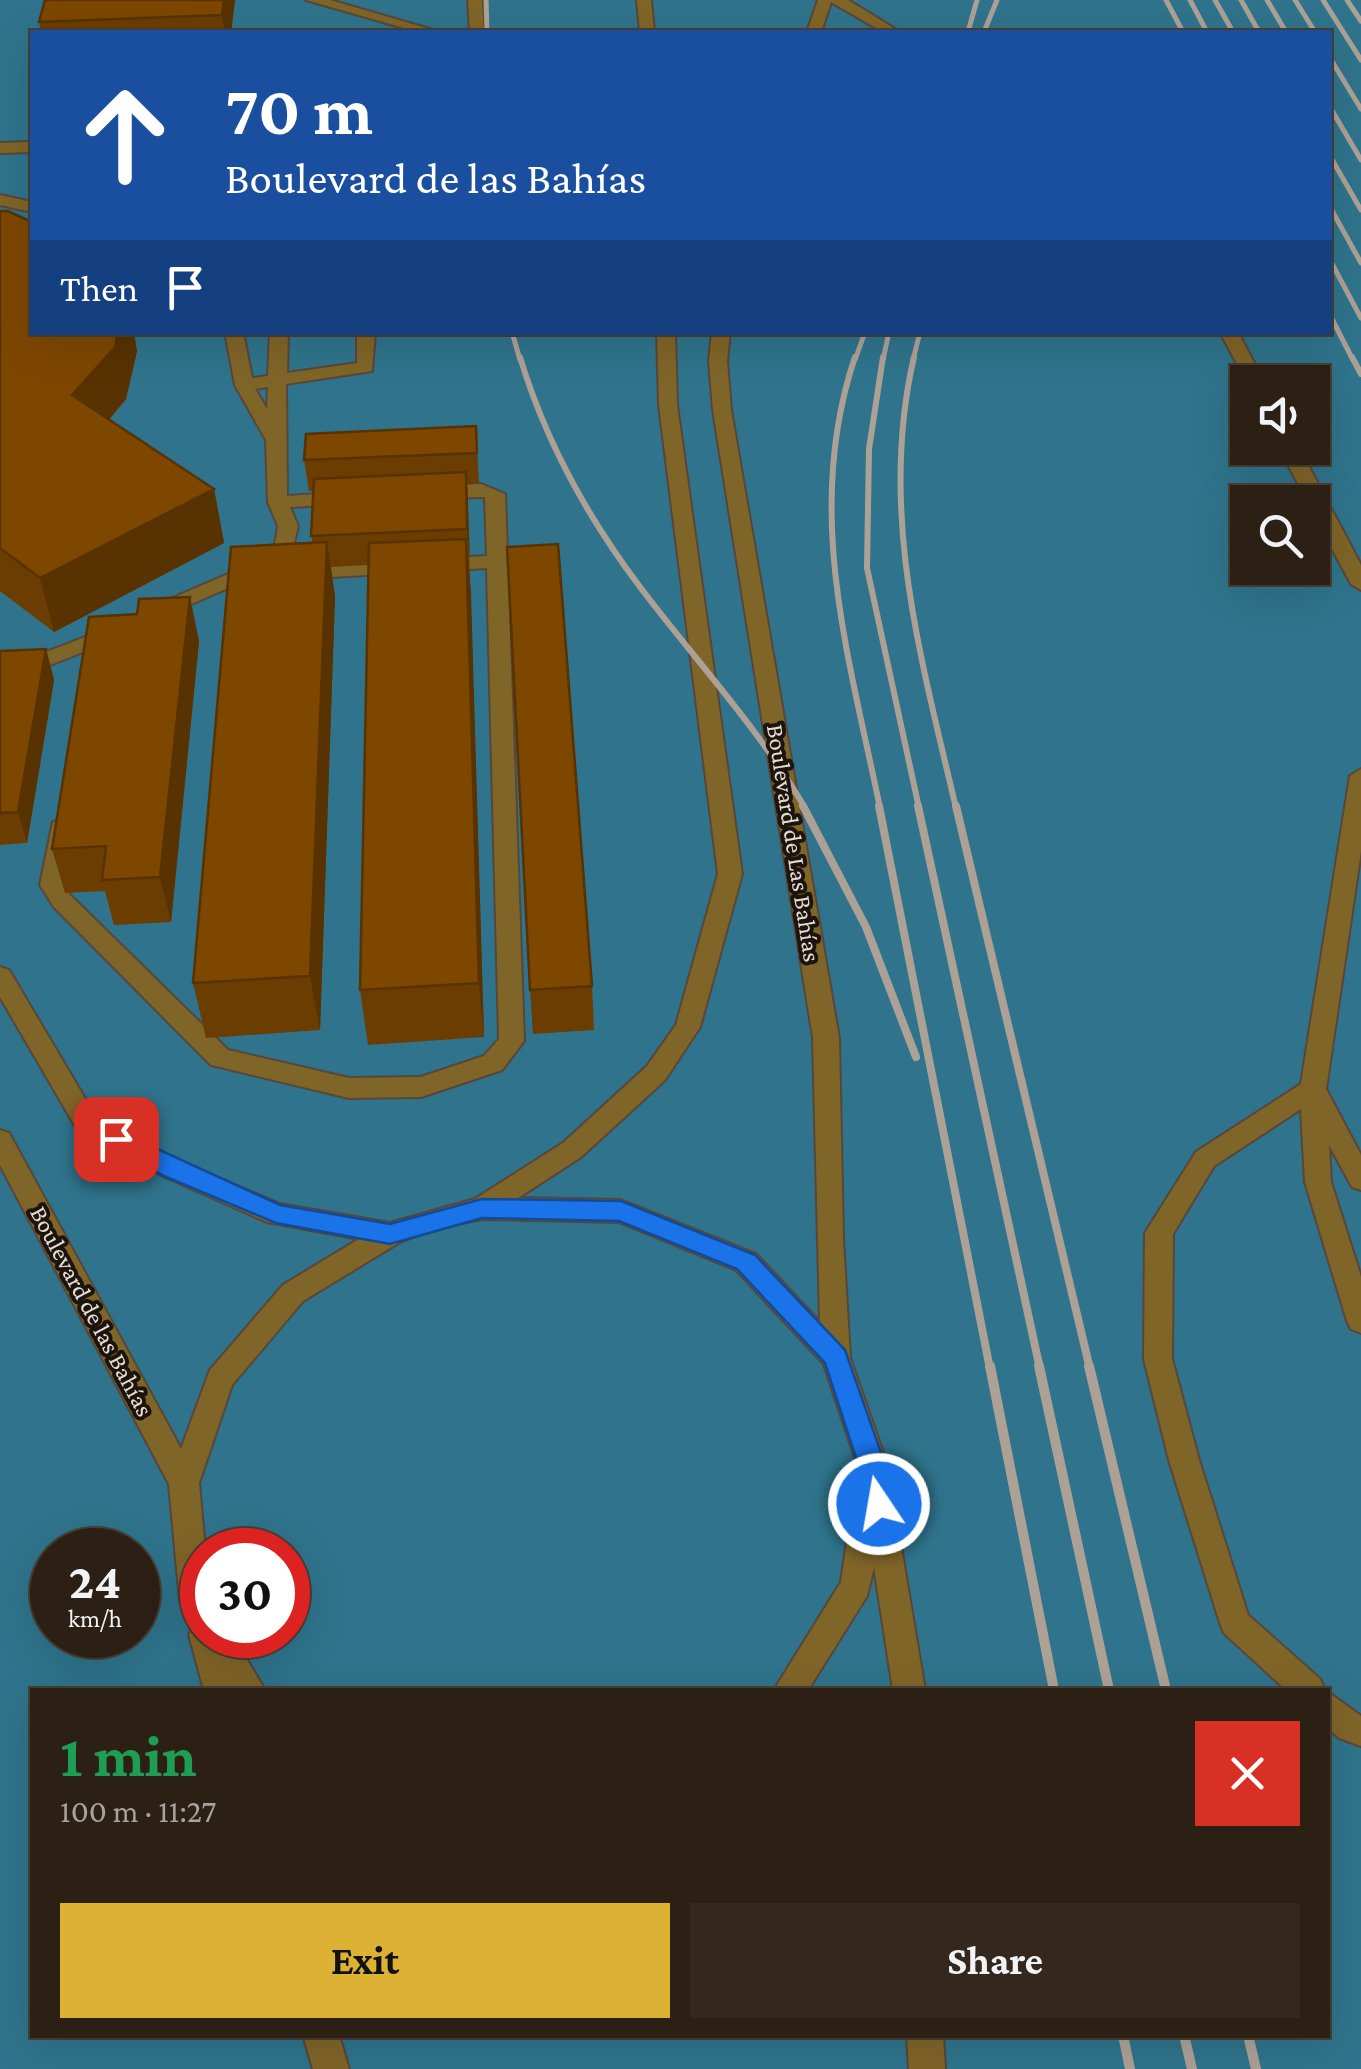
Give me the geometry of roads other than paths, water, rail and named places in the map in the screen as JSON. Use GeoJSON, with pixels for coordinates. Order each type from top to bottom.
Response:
{"type":"FeatureCollection","features":[{"type":"Feature","properties":{"kind":"street"},"geometry":{"type":"LineString","coordinates":[[312,0],[426,30]]}},
{"type":"Feature","properties":{"kind":"street"},"geometry":{"type":"LineString","coordinates":[[475,0],[477,30]]}},
{"type":"Feature","properties":{"kind":"street"},"geometry":{"type":"LineString","coordinates":[[644,0],[647,30]]}},
{"type":"Feature","properties":{"kind":"street"},"geometry":{"type":"LineString","coordinates":[[815,30],[824,0]]}},
{"type":"Feature","properties":{"kind":"street"},"geometry":{"type":"LineString","coordinates":[[837,0],[890,30]]}},
{"type":"Feature","properties":{"kind":"street"},"geometry":{"type":"LineString","coordinates":[[0,148],[30,146]]}},
{"type":"Feature","properties":{"kind":"street"},"geometry":{"type":"LineString","coordinates":[[0,200],[30,207]]}},
{"type":"Feature","properties":{"kind":"street"},"geometry":{"type":"LineString","coordinates":[[235,335],[244,385],[274,440]]}},
{"type":"Feature","properties":{"kind":"street"},"geometry":{"type":"LineString","coordinates":[[0,678],[95,649],[139,621],[242,575],[285,546],[288,526],[278,502],[274,440],[279,335]]}},
{"type":"Feature","properties":{"kind":"street"},"geometry":{"type":"LineString","coordinates":[[244,385],[366,367],[366,335]]}},
{"type":"Feature","properties":{"kind":"street"},"geometry":{"type":"LineString","coordinates":[[482,1208],[572,1150],[656,1073],[688,1027],[730,874],[668,405],[666,335]]}},
{"type":"Feature","properties":{"kind":"street","name":"Boulevard de Las Bahías"},"geometry":{"type":"LineString","coordinates":[[722,335],[718,360],[722,410],[826,1038],[829,1238],[836,1358]]}},
{"type":"Feature","properties":{"kind":"street"},"geometry":{"type":"LineString","coordinates":[[1231,335],[1247,365]]}},
{"type":"Feature","properties":{"kind":"street"},"geometry":{"type":"LineString","coordinates":[[1299,465],[1361,584]]}},
{"type":"Feature","properties":{"kind":"street"},"geometry":{"type":"LineString","coordinates":[[66,802],[52,885],[62,900],[220,1058],[349,1088],[422,1087],[493,1063],[511,1041],[512,991],[495,494],[407,494]]}},
{"type":"Feature","properties":{"kind":"street"},"geometry":{"type":"LineString","coordinates":[[278,502],[370,496]]}},
{"type":"Feature","properties":{"kind":"street"},"geometry":{"type":"LineString","coordinates":[[242,575],[495,562]]}},
{"type":"Feature","properties":{"kind":"street"},"geometry":{"type":"LineString","coordinates":[[1361,776],[1313,1089],[1318,1182],[1361,1321]]}},
{"type":"Feature","properties":{"kind":"street"},"geometry":{"type":"LineString","coordinates":[[0,976],[88,1124],[172,1169],[276,1214],[390,1234]]}},
{"type":"Feature","properties":{"kind":"street"},"geometry":{"type":"LineString","coordinates":[[1313,1089],[1361,1180]]}},
{"type":"Feature","properties":{"kind":"street"},"geometry":{"type":"LineString","coordinates":[[1307,1688],[1235,1623],[1184,1460],[1158,1358],[1159,1233],[1206,1159],[1313,1089]]}},
{"type":"Feature","properties":{"kind":"street","name":"Boulevard de las Bahías"},"geometry":{"type":"LineString","coordinates":[[0,1140],[184,1483]]}},
{"type":"Feature","properties":{"kind":"street"},"geometry":{"type":"LineString","coordinates":[[190,1528],[184,1483],[220,1378],[293,1293],[390,1234],[436,1218],[482,1208],[621,1211],[746,1262],[836,1358],[873,1467],[910,1688]]}},
{"type":"Feature","properties":{"kind":"street"},"geometry":{"type":"LineString","coordinates":[[791,1688],[856,1586],[873,1467]]}},
{"type":"Feature","properties":{"kind":"street"},"geometry":{"type":"LineString","coordinates":[[211,1658],[219,1688]]}},
{"type":"Feature","properties":{"kind":"street"},"geometry":{"type":"LineString","coordinates":[[229,1658],[248,1688]]}},
{"type":"Feature","properties":{"kind":"street"},"geometry":{"type":"LineString","coordinates":[[1330,1709],[1350,1727],[1361,1730]]}},
{"type":"Feature","properties":{"kind":"street"},"geometry":{"type":"LineString","coordinates":[[322,2038],[330,2069]]}},
{"type":"Feature","properties":{"kind":"street"},"geometry":{"type":"LineString","coordinates":[[925,2038],[926,2069]]}},
{"type":"Feature","properties":{"kind":"water"},"geometry":{"type":"Polygon","coordinates":[[[0,0],[1361,0],[1361,2069],[0,2069],[0,0]]]}},
{"type":"Feature","properties":{"kind":"railway"},"geometry":{"type":"LineString","coordinates":[[486,0],[487,30]]}},
{"type":"Feature","properties":{"kind":"railway"},"geometry":{"type":"LineString","coordinates":[[969,30],[977,0]]}},
{"type":"Feature","properties":{"kind":"railway"},"geometry":{"type":"LineString","coordinates":[[985,30],[997,0]]}},
{"type":"Feature","properties":{"kind":"railway"},"geometry":{"type":"LineString","coordinates":[[1166,0],[1182,30]]}},
{"type":"Feature","properties":{"kind":"railway"},"geometry":{"type":"LineString","coordinates":[[1190,0],[1206,30]]}},
{"type":"Feature","properties":{"kind":"railway"},"geometry":{"type":"LineString","coordinates":[[1215,0],[1232,30]]}},
{"type":"Feature","properties":{"kind":"railway"},"geometry":{"type":"LineString","coordinates":[[1241,0],[1258,30]]}},
{"type":"Feature","properties":{"kind":"railway"},"geometry":{"type":"LineString","coordinates":[[1267,0],[1285,30]]}},
{"type":"Feature","properties":{"kind":"railway"},"geometry":{"type":"LineString","coordinates":[[1295,0],[1314,30]]}},
{"type":"Feature","properties":{"kind":"railway"},"geometry":{"type":"LineString","coordinates":[[1323,0],[1361,60]]}},
{"type":"Feature","properties":{"kind":"railway"},"geometry":{"type":"LineString","coordinates":[[1347,0],[1361,21]]}},
{"type":"Feature","properties":{"kind":"railway"},"geometry":{"type":"LineString","coordinates":[[1332,61],[1361,109]]}},
{"type":"Feature","properties":{"kind":"railway"},"geometry":{"type":"LineString","coordinates":[[1332,110],[1361,160]]}},
{"type":"Feature","properties":{"kind":"railway"},"geometry":{"type":"LineString","coordinates":[[1332,159],[1361,210]]}},
{"type":"Feature","properties":{"kind":"railway"},"geometry":{"type":"LineString","coordinates":[[1332,211],[1361,263]]}},
{"type":"Feature","properties":{"kind":"railway"},"geometry":{"type":"LineString","coordinates":[[1332,264],[1361,318]]}},
{"type":"Feature","properties":{"kind":"railway"},"geometry":{"type":"LineString","coordinates":[[1332,319],[1353,360]]}},
{"type":"Feature","properties":{"kind":"railway"},"geometry":{"type":"LineString","coordinates":[[513,335],[520,360]]}},
{"type":"Feature","properties":{"kind":"railway"},"geometry":{"type":"LineString","coordinates":[[855,360],[864,335]]}},
{"type":"Feature","properties":{"kind":"railway"},"geometry":{"type":"LineString","coordinates":[[883,360],[888,335]]}},
{"type":"Feature","properties":{"kind":"railway"},"geometry":{"type":"LineString","coordinates":[[913,360],[919,335]]}},
{"type":"Feature","properties":{"kind":"railway"},"geometry":{"type":"LineString","coordinates":[[520,357],[555,448],[603,534],[747,722],[805,808]]}},
{"type":"Feature","properties":{"kind":"railway"},"geometry":{"type":"LineString","coordinates":[[855,357],[840,414],[832,527],[845,639],[880,808]]}},
{"type":"Feature","properties":{"kind":"railway"},"geometry":{"type":"LineString","coordinates":[[883,357],[869,449],[867,568],[919,808]]}},
{"type":"Feature","properties":{"kind":"railway"},"geometry":{"type":"LineString","coordinates":[[914,357],[904,414],[902,528],[918,640],[956,808]]}},
{"type":"Feature","properties":{"kind":"railway"},"geometry":{"type":"LineString","coordinates":[[1352,357],[1361,374]]}},
{"type":"Feature","properties":{"kind":"railway"},"geometry":{"type":"LineString","coordinates":[[803,806],[866,927],[916,1057]]}},
{"type":"Feature","properties":{"kind":"railway"},"geometry":{"type":"LineString","coordinates":[[879,806],[990,1369]]}},
{"type":"Feature","properties":{"kind":"railway"},"geometry":{"type":"LineString","coordinates":[[918,806],[1040,1369]]}},
{"type":"Feature","properties":{"kind":"railway"},"geometry":{"type":"LineString","coordinates":[[956,806],[1090,1369]]}},
{"type":"Feature","properties":{"kind":"railway"},"geometry":{"type":"LineString","coordinates":[[990,1366],[1054,1688]]}},
{"type":"Feature","properties":{"kind":"railway"},"geometry":{"type":"LineString","coordinates":[[1039,1366],[1109,1688]]}},
{"type":"Feature","properties":{"kind":"railway"},"geometry":{"type":"LineString","coordinates":[[1089,1366],[1166,1688]]}},
{"type":"Feature","properties":{"kind":"railway"},"geometry":{"type":"LineString","coordinates":[[1124,2038],[1130,2069]]}},
{"type":"Feature","properties":{"kind":"railway"},"geometry":{"type":"LineString","coordinates":[[1185,2038],[1192,2069]]}},
{"type":"Feature","properties":{"kind":"railway"},"geometry":{"type":"LineString","coordinates":[[1249,2038],[1256,2069]]}}]}
